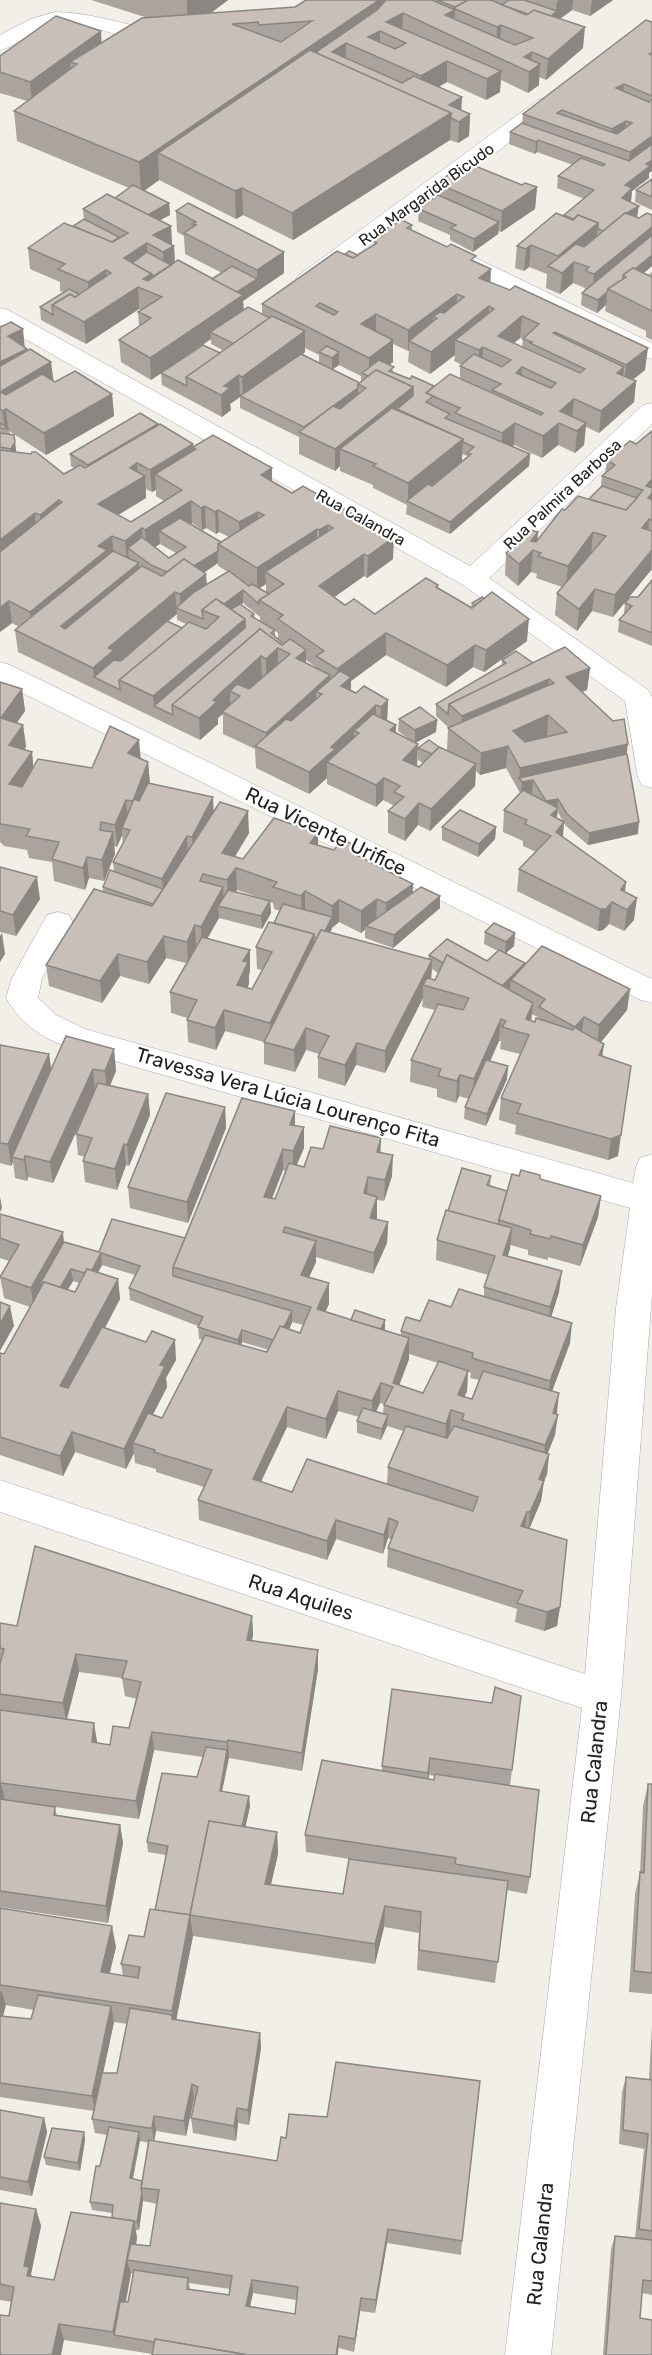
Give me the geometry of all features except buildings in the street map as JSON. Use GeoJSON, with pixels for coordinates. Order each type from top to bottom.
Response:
{"type":"FeatureCollection","features":[{"type":"Feature","properties":{"kind":"street"},"geometry":{"type":"LineString","coordinates":[[0,44],[38,23],[55,18],[74,18],[149,36],[184,32]]}},
{"type":"Feature","properties":{"kind":"street","name":"Rua Margarida Bicudo"},"geometry":{"type":"LineString","coordinates":[[291,291],[408,232],[531,118],[566,89]]}},
{"type":"Feature","properties":{"kind":"street"},"geometry":{"type":"LineString","coordinates":[[408,232],[652,352]]}},
{"type":"Feature","properties":{"kind":"street","name":"Rua Calandra"},"geometry":{"type":"LineString","coordinates":[[0,315],[472,579],[645,699],[652,778]]}},
{"type":"Feature","properties":{"kind":"street","name":"Rua Palmira Barbosa"},"geometry":{"type":"LineString","coordinates":[[472,579],[652,410]]}},
{"type":"Feature","properties":{"kind":"street","name":"Rua Vicente Urifice"},"geometry":{"type":"LineString","coordinates":[[0,670],[652,992]]}},
{"type":"Feature","properties":{"kind":"street","name":"Travessa Vera Lúcia Lourenço Fita"},"geometry":{"type":"LineString","coordinates":[[58,922],[27,978],[22,998],[30,1012],[47,1025],[76,1038],[647,1200]]}},
{"type":"Feature","properties":{"kind":"street","name":"Rua Calandra"},"geometry":{"type":"LineString","coordinates":[[528,2355],[602,1697],[642,1308],[647,1200],[652,1167]]}},
{"type":"Feature","properties":{"kind":"street","name":"Rua Aquiles"},"geometry":{"type":"LineString","coordinates":[[0,1496],[602,1697]]}}]}
